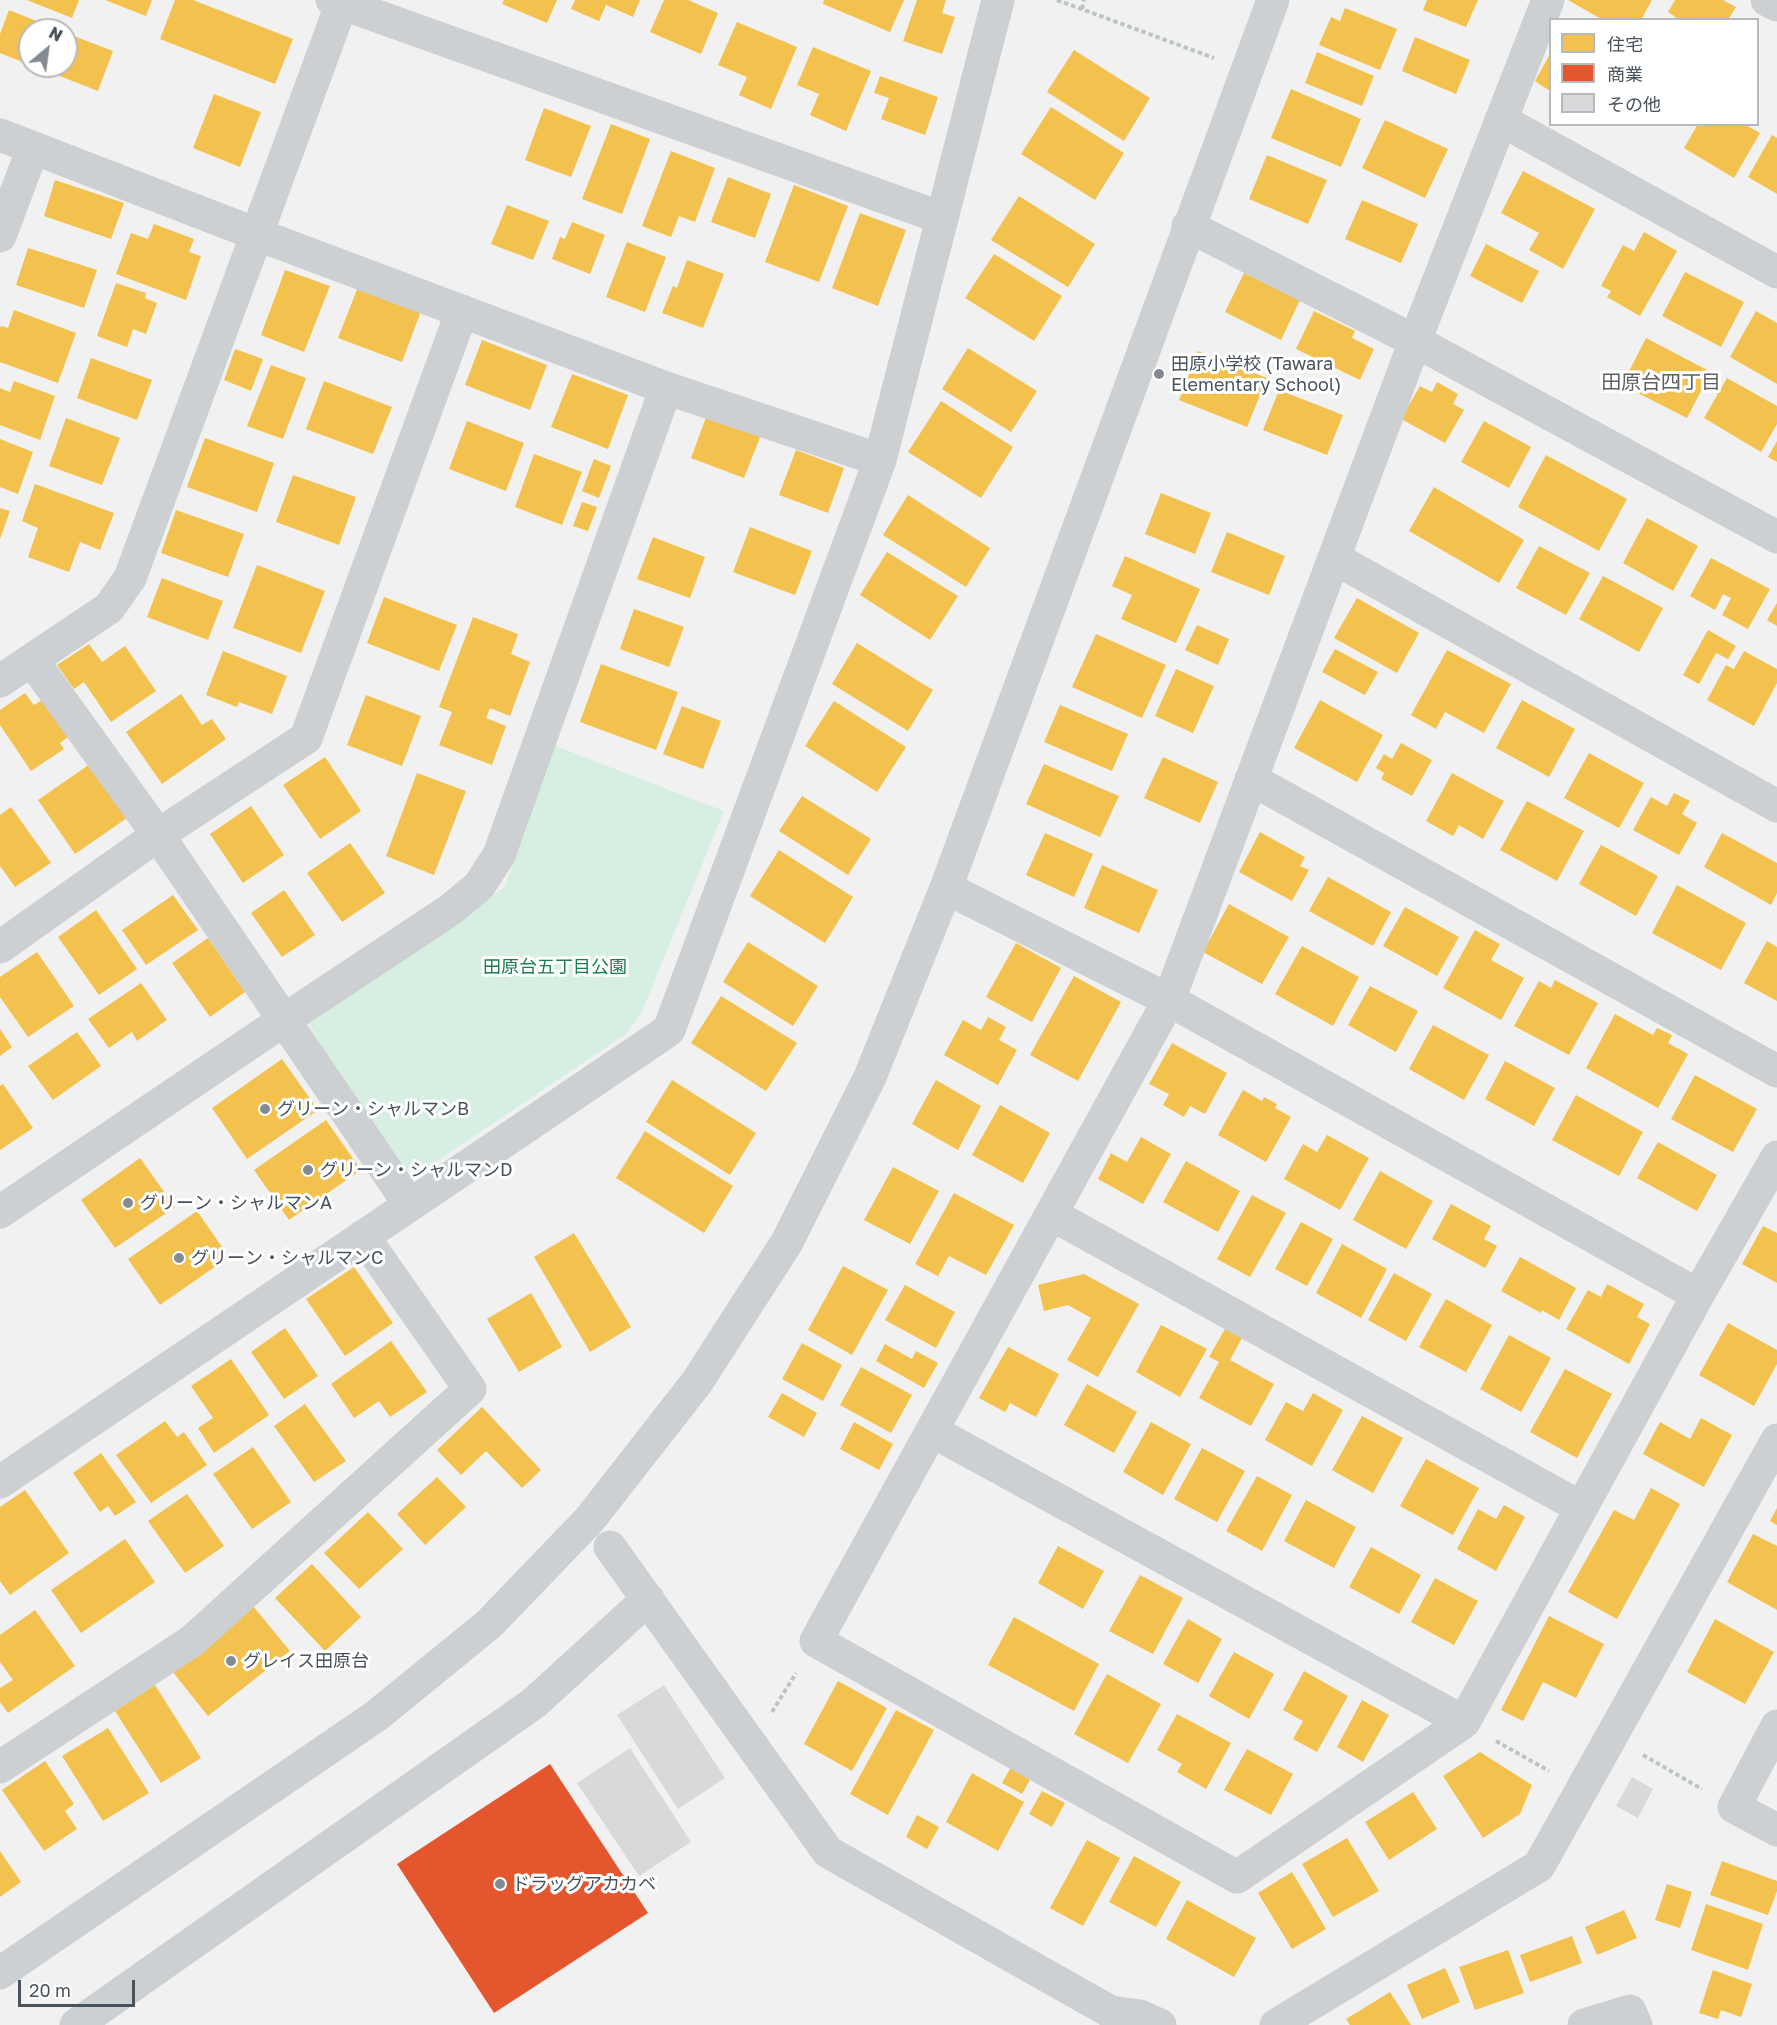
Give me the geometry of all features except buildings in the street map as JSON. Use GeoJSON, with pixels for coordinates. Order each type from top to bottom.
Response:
{"type":"FeatureCollection","features":[{"type":"Feature","properties":{"kind":"street"},"geometry":{"type":"LineString","coordinates":[[0,1482],[669,1030],[880,460],[998,0]]}},
{"type":"Feature","properties":{"kind":"street"},"geometry":{"type":"LineString","coordinates":[[0,1973],[376,1716],[489,1624],[590,1519],[698,1382],[787,1242],[870,1077],[946,888],[1273,0]]}},
{"type":"Feature","properties":{"kind":"street"},"geometry":{"type":"LineString","coordinates":[[1548,0],[1415,341],[1169,1000],[816,1641],[1237,1877],[1464,1722],[1580,1507],[1777,1157]]}},
{"type":"Feature","properties":{"kind":"street"},"geometry":{"type":"LineString","coordinates":[[1767,0],[1777,5]]}},
{"type":"Feature","properties":{"kind":"street"},"geometry":{"type":"LineString","coordinates":[[0,681],[109,608],[130,578],[339,1],[942,218]]}},
{"type":"Feature","properties":{"kind":"street"},"geometry":{"type":"LineString","coordinates":[[1501,120],[1777,272]]}},
{"type":"Feature","properties":{"kind":"street"},"geometry":{"type":"LineString","coordinates":[[0,135],[666,388],[880,460]]}},
{"type":"Feature","properties":{"kind":"street"},"geometry":{"type":"LineString","coordinates":[[0,236],[33,148]]}},
{"type":"Feature","properties":{"kind":"street"},"geometry":{"type":"LineString","coordinates":[[1188,226],[1415,341],[1777,537]]}},
{"type":"Feature","properties":{"kind":"street"},"geometry":{"type":"LineString","coordinates":[[0,947],[158,835],[306,738],[462,311]]}},
{"type":"Feature","properties":{"kind":"street"},"geometry":{"type":"LineString","coordinates":[[0,1212],[450,910],[479,886],[499,855],[666,388]]}},
{"type":"Feature","properties":{"kind":"street"},"geometry":{"type":"LineString","coordinates":[[1334,558],[1777,806]]}},
{"type":"Feature","properties":{"kind":"street"},"geometry":{"type":"LineString","coordinates":[[32,660],[158,835],[410,1205]]}},
{"type":"Feature","properties":{"kind":"street"},"geometry":{"type":"LineString","coordinates":[[1251,779],[1777,1071]]}},
{"type":"Feature","properties":{"kind":"street"},"geometry":{"type":"LineString","coordinates":[[946,888],[1169,1000],[1698,1295]]}},
{"type":"Feature","properties":{"kind":"street"},"geometry":{"type":"LineString","coordinates":[[1051,1214],[1580,1507]]}},
{"type":"Feature","properties":{"kind":"street"},"geometry":{"type":"LineString","coordinates":[[0,1767],[192,1641],[470,1389],[363,1236]]}},
{"type":"Feature","properties":{"kind":"street"},"geometry":{"type":"LineString","coordinates":[[932,1431],[1464,1722]]}},
{"type":"Feature","properties":{"kind":"street"},"geometry":{"type":"LineString","coordinates":[[1276,2025],[1539,1866],[1777,1440]]}},
{"type":"Feature","properties":{"kind":"street"},"geometry":{"type":"LineString","coordinates":[[610,1547],[828,1852],[1112,2012],[1140,2016],[1160,2025]]}},
{"type":"Feature","properties":{"kind":"street"},"geometry":{"type":"LineString","coordinates":[[76,2025],[534,1703],[648,1599]]}},
{"type":"Feature","properties":{"kind":"street"},"geometry":{"type":"LineString","coordinates":[[1777,1726],[1734,1807],[1777,1830]]}},
{"type":"Feature","properties":{"kind":"street"},"geometry":{"type":"LineString","coordinates":[[1584,2025],[1630,2011],[1636,2025]]}},
{"type":"Feature","properties":{"kind":"path"},"geometry":{"type":"LineString","coordinates":[[1057,0],[1247,70]]}},
{"type":"Feature","properties":{"kind":"path"},"geometry":{"type":"LineString","coordinates":[[1082,9],[1084,0]]}},
{"type":"Feature","properties":{"kind":"path"},"geometry":{"type":"LineString","coordinates":[[752,1745],[816,1641]]}},
{"type":"Feature","properties":{"kind":"path"},"geometry":{"type":"LineString","coordinates":[[1464,1722],[1581,1789]]}},
{"type":"Feature","properties":{"kind":"path"},"geometry":{"type":"LineString","coordinates":[[1611,1737],[1734,1807]]}},
{"type":"Feature","properties":{"kind":"green space","name":"田原台五丁目公園"},"geometry":{"type":"Polygon","coordinates":[[[553,745],[724,811],[648,997],[640,1015],[626,1034],[421,1172],[398,1169],[341,1083],[309,1023],[445,931],[505,886],[553,745]]]}},
{"type":"Feature","properties":{"kind":"place","name":"田原小学校 (Tawara Elementary School)"},"geometry":{"type":"Point","coordinates":[1159,374]}},
{"type":"Feature","properties":{"kind":"place","name":"グリーン・シャルマンB"},"geometry":{"type":"Point","coordinates":[265,1109]}},
{"type":"Feature","properties":{"kind":"place","name":"グリーン・シャルマンD"},"geometry":{"type":"Point","coordinates":[308,1170]}},
{"type":"Feature","properties":{"kind":"place","name":"グリーン・シャルマンA"},"geometry":{"type":"Point","coordinates":[128,1203]}},
{"type":"Feature","properties":{"kind":"place","name":"グリーン・シャルマンC"},"geometry":{"type":"Point","coordinates":[179,1258]}},
{"type":"Feature","properties":{"kind":"place","name":"グレイス田原台"},"geometry":{"type":"Point","coordinates":[231,1661]}},
{"type":"Feature","properties":{"kind":"place","name":"ドラッグアカカベ"},"geometry":{"type":"Point","coordinates":[500,1884]}},
{"type":"Feature","properties":{"kind":"district","name":"田原台四丁目"},"geometry":{"type":"Point","coordinates":[1661,383]}}]}
